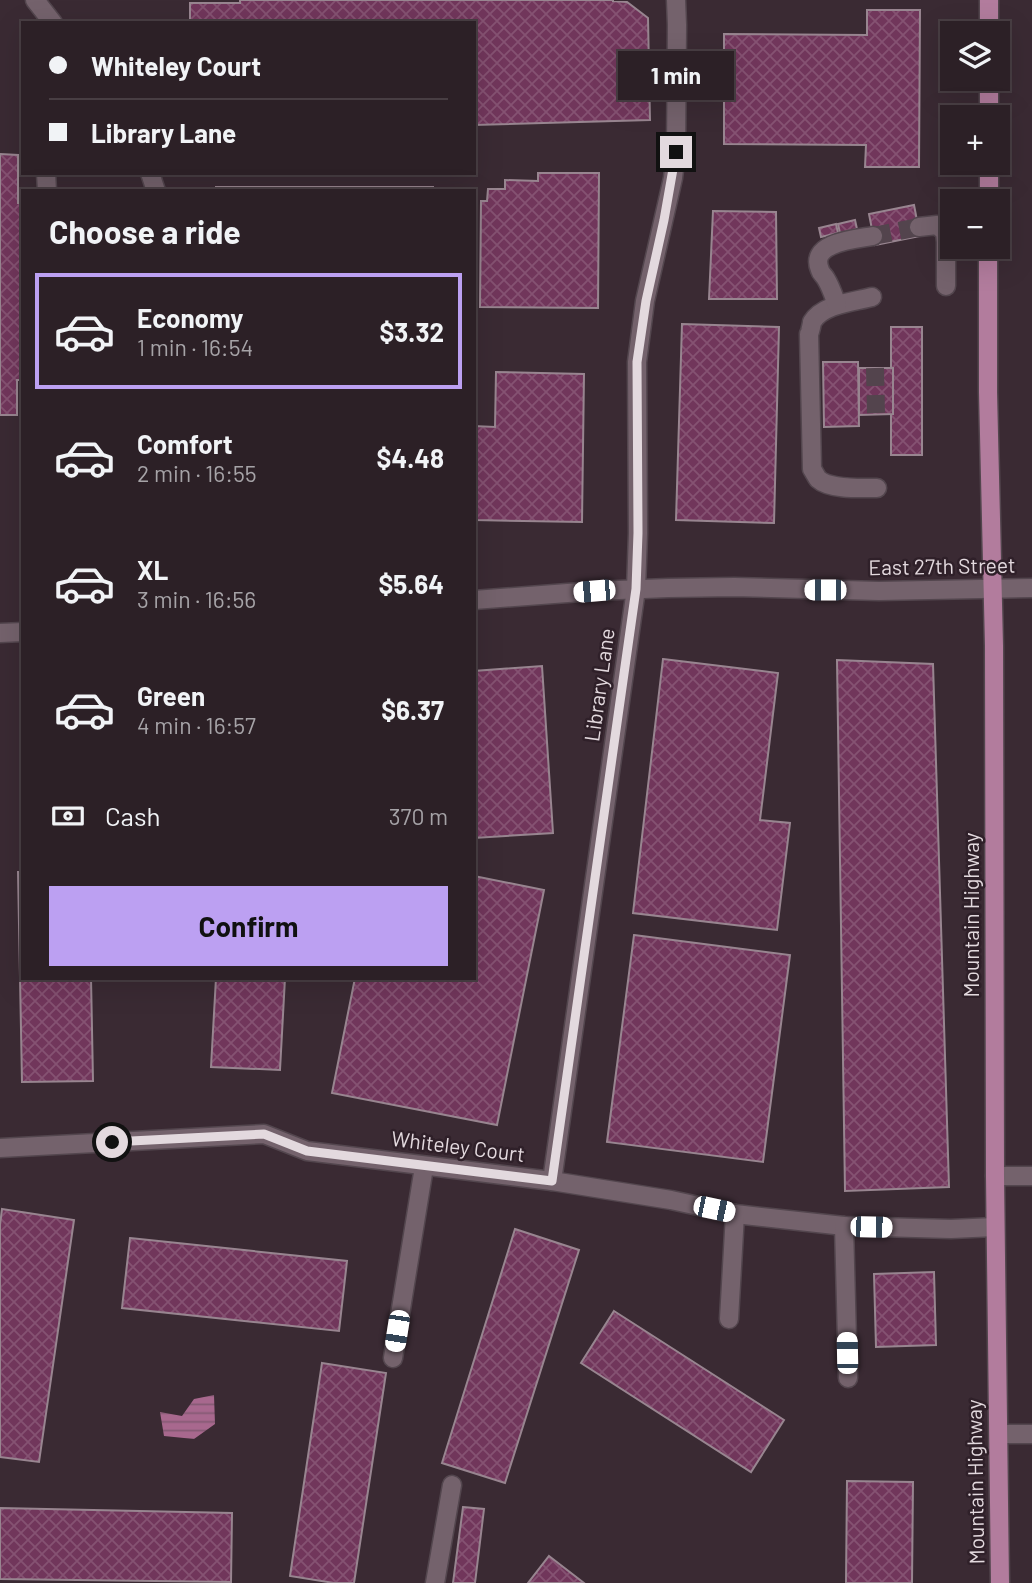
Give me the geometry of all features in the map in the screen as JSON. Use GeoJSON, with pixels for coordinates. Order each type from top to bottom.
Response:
{"type":"FeatureCollection","features":[{"type":"Feature","properties":{"kind":"main road"},"geometry":{"type":"LineString","coordinates":[[989,0],[989,21]]}},
{"type":"Feature","properties":{"kind":"main road","name":"Mountain Highway"},"geometry":{"type":"LineString","coordinates":[[988,259],[1000,1583]]}},
{"type":"Feature","properties":{"kind":"street"},"geometry":{"type":"LineString","coordinates":[[35,0],[51,21]]}},
{"type":"Feature","properties":{"kind":"street","name":"Library Lane"},"geometry":{"type":"LineString","coordinates":[[552,1181],[636,589],[637,362],[646,301],[676,152],[676,0]]}},
{"type":"Feature","properties":{"kind":"street"},"geometry":{"type":"LineString","coordinates":[[919,227],[937,225],[945,232],[946,286]]}},
{"type":"Feature","properties":{"kind":"street"},"geometry":{"type":"LineString","coordinates":[[837,305],[826,278],[820,271],[818,261],[823,250],[830,244],[873,236]]}},
{"type":"Feature","properties":{"kind":"street"},"geometry":{"type":"LineString","coordinates":[[872,297],[837,305],[822,312],[812,322],[809,334],[812,469],[819,479],[829,484],[851,488],[877,488]]}},
{"type":"Feature","properties":{"kind":"street","name":"East 27th Street"},"geometry":{"type":"LineString","coordinates":[[476,600],[636,589],[734,587],[879,591],[1032,589]]}},
{"type":"Feature","properties":{"kind":"street"},"geometry":{"type":"LineString","coordinates":[[0,634],[21,632]]}},
{"type":"Feature","properties":{"kind":"street","name":"Whiteley Court"},"geometry":{"type":"LineString","coordinates":[[0,1148],[264,1134],[307,1151],[552,1181],[671,1200],[736,1214],[844,1226],[951,1229],[995,1227]]}},
{"type":"Feature","properties":{"kind":"street"},"geometry":{"type":"LineString","coordinates":[[393,1359],[424,1167]]}},
{"type":"Feature","properties":{"kind":"street"},"geometry":{"type":"LineString","coordinates":[[995,1176],[1032,1176]]}},
{"type":"Feature","properties":{"kind":"street"},"geometry":{"type":"LineString","coordinates":[[729,1319],[736,1214]]}},
{"type":"Feature","properties":{"kind":"street"},"geometry":{"type":"LineString","coordinates":[[844,1226],[848,1378]]}},
{"type":"Feature","properties":{"kind":"street"},"geometry":{"type":"LineString","coordinates":[[999,1434],[1032,1434]]}},
{"type":"Feature","properties":{"kind":"street"},"geometry":{"type":"LineString","coordinates":[[435,1583],[452,1485]]}},
{"type":"Feature","properties":{"kind":"shaded area"},"geometry":{"type":"Polygon","coordinates":[[[214,1395],[215,1424],[194,1439],[164,1436],[160,1412],[182,1416],[194,1399],[214,1395]]]}},
{"type":"Feature","properties":{"kind":"building"},"geometry":{"type":"Polygon","coordinates":[[[240,0],[627,2],[648,18],[650,120],[476,125],[476,21],[190,21],[190,3],[240,3],[240,0]]]}},
{"type":"Feature","properties":{"kind":"building"},"geometry":{"type":"Polygon","coordinates":[[[867,10],[920,10],[919,167],[865,167],[866,145],[724,144],[724,34],[867,35],[867,10]]]}},
{"type":"Feature","properties":{"kind":"building"},"geometry":{"type":"Polygon","coordinates":[[[0,154],[18,155],[18,203],[21,203],[21,380],[17,380],[17,415],[0,415],[0,154]]]}},
{"type":"Feature","properties":{"kind":"building"},"geometry":{"type":"Polygon","coordinates":[[[538,173],[599,173],[598,308],[480,307],[481,201],[487,201],[488,189],[505,189],[505,180],[538,181],[538,173]]]}},
{"type":"Feature","properties":{"kind":"building"},"geometry":{"type":"Polygon","coordinates":[[[216,187],[433,187],[433,189],[216,187]]]}},
{"type":"Feature","properties":{"kind":"building"},"geometry":{"type":"Polygon","coordinates":[[[914,205],[920,236],[875,245],[869,214],[914,205]]]}},
{"type":"Feature","properties":{"kind":"building"},"geometry":{"type":"Polygon","coordinates":[[[713,211],[776,212],[777,299],[709,299],[713,211]]]}},
{"type":"Feature","properties":{"kind":"building"},"geometry":{"type":"Polygon","coordinates":[[[855,220],[857,229],[840,233],[838,224],[855,220]]]}},
{"type":"Feature","properties":{"kind":"building"},"geometry":{"type":"Polygon","coordinates":[[[836,224],[838,233],[821,237],[819,228],[836,224]]]}},
{"type":"Feature","properties":{"kind":"building"},"geometry":{"type":"Polygon","coordinates":[[[682,324],[779,327],[774,523],[676,520],[682,324]]]}},
{"type":"Feature","properties":{"kind":"building"},"geometry":{"type":"Polygon","coordinates":[[[891,327],[922,327],[922,455],[891,455],[891,327]]]}},
{"type":"Feature","properties":{"kind":"building"},"geometry":{"type":"Polygon","coordinates":[[[823,362],[858,362],[859,426],[824,427],[823,362]]]}},
{"type":"Feature","properties":{"kind":"building"},"geometry":{"type":"Polygon","coordinates":[[[859,368],[893,368],[893,414],[859,415],[859,368]]]}},
{"type":"Feature","properties":{"kind":"building"},"geometry":{"type":"Polygon","coordinates":[[[496,372],[584,374],[582,522],[476,520],[476,426],[495,427],[496,372]]]}},
{"type":"Feature","properties":{"kind":"building"},"geometry":{"type":"Polygon","coordinates":[[[663,659],[778,673],[760,820],[790,823],[777,930],[633,913],[663,659]]]}},
{"type":"Feature","properties":{"kind":"building"},"geometry":{"type":"Polygon","coordinates":[[[837,660],[933,664],[949,1187],[845,1191],[837,660]]]}},
{"type":"Feature","properties":{"kind":"building"},"geometry":{"type":"Polygon","coordinates":[[[542,666],[553,833],[476,838],[476,671],[542,666]]]}},
{"type":"Feature","properties":{"kind":"building"},"geometry":{"type":"Polygon","coordinates":[[[18,872],[21,872],[21,980],[91,980],[93,1081],[22,1082],[18,872]]]}},
{"type":"Feature","properties":{"kind":"building"},"geometry":{"type":"Polygon","coordinates":[[[476,876],[544,890],[497,1125],[332,1093],[355,980],[476,980],[476,876]]]}},
{"type":"Feature","properties":{"kind":"building"},"geometry":{"type":"Polygon","coordinates":[[[634,935],[790,955],[763,1162],[607,1142],[634,935]]]}},
{"type":"Feature","properties":{"kind":"building"},"geometry":{"type":"Polygon","coordinates":[[[216,980],[285,980],[280,1070],[211,1067],[216,980]]]}},
{"type":"Feature","properties":{"kind":"building"},"geometry":{"type":"Polygon","coordinates":[[[2,1209],[74,1220],[39,1462],[0,1457],[2,1209]]]}},
{"type":"Feature","properties":{"kind":"building"},"geometry":{"type":"Polygon","coordinates":[[[515,1229],[579,1250],[505,1483],[442,1463],[515,1229]]]}},
{"type":"Feature","properties":{"kind":"building"},"geometry":{"type":"Polygon","coordinates":[[[130,1238],[347,1261],[339,1331],[122,1308],[130,1238]]]}},
{"type":"Feature","properties":{"kind":"building"},"geometry":{"type":"Polygon","coordinates":[[[934,1272],[936,1345],[876,1347],[874,1274],[934,1272]]]}},
{"type":"Feature","properties":{"kind":"building"},"geometry":{"type":"Polygon","coordinates":[[[614,1311],[784,1420],[751,1472],[581,1363],[614,1311]]]}},
{"type":"Feature","properties":{"kind":"building"},"geometry":{"type":"Polygon","coordinates":[[[322,1363],[386,1373],[354,1583],[334,1583],[290,1576],[322,1363]]]}},
{"type":"Feature","properties":{"kind":"building"},"geometry":{"type":"Polygon","coordinates":[[[847,1481],[913,1482],[912,1583],[846,1583],[847,1481]]]}},
{"type":"Feature","properties":{"kind":"building"},"geometry":{"type":"Polygon","coordinates":[[[463,1507],[484,1509],[475,1583],[453,1583],[463,1507]]]}},
{"type":"Feature","properties":{"kind":"building"},"geometry":{"type":"Polygon","coordinates":[[[0,1508],[232,1513],[231,1582],[0,1579],[0,1508]]]}},
{"type":"Feature","properties":{"kind":"building"},"geometry":{"type":"Polygon","coordinates":[[[549,1556],[584,1583],[528,1583],[549,1556]]]}},
{"type":"Feature","properties":{"kind":"tunnel"},"geometry":{"type":"LineString","coordinates":[[873,236],[919,227]]}},
{"type":"Feature","properties":{"kind":"tunnel"},"geometry":{"type":"LineString","coordinates":[[875,368],[876,414]]}},
{"type":"Feature","properties":{"kind":"route"},"geometry":{"type":"LineString","coordinates":[[112,1142],[264,1134],[307,1151],[552,1181],[636,589],[637,362],[646,301],[673,178],[676,152]]}}]}
